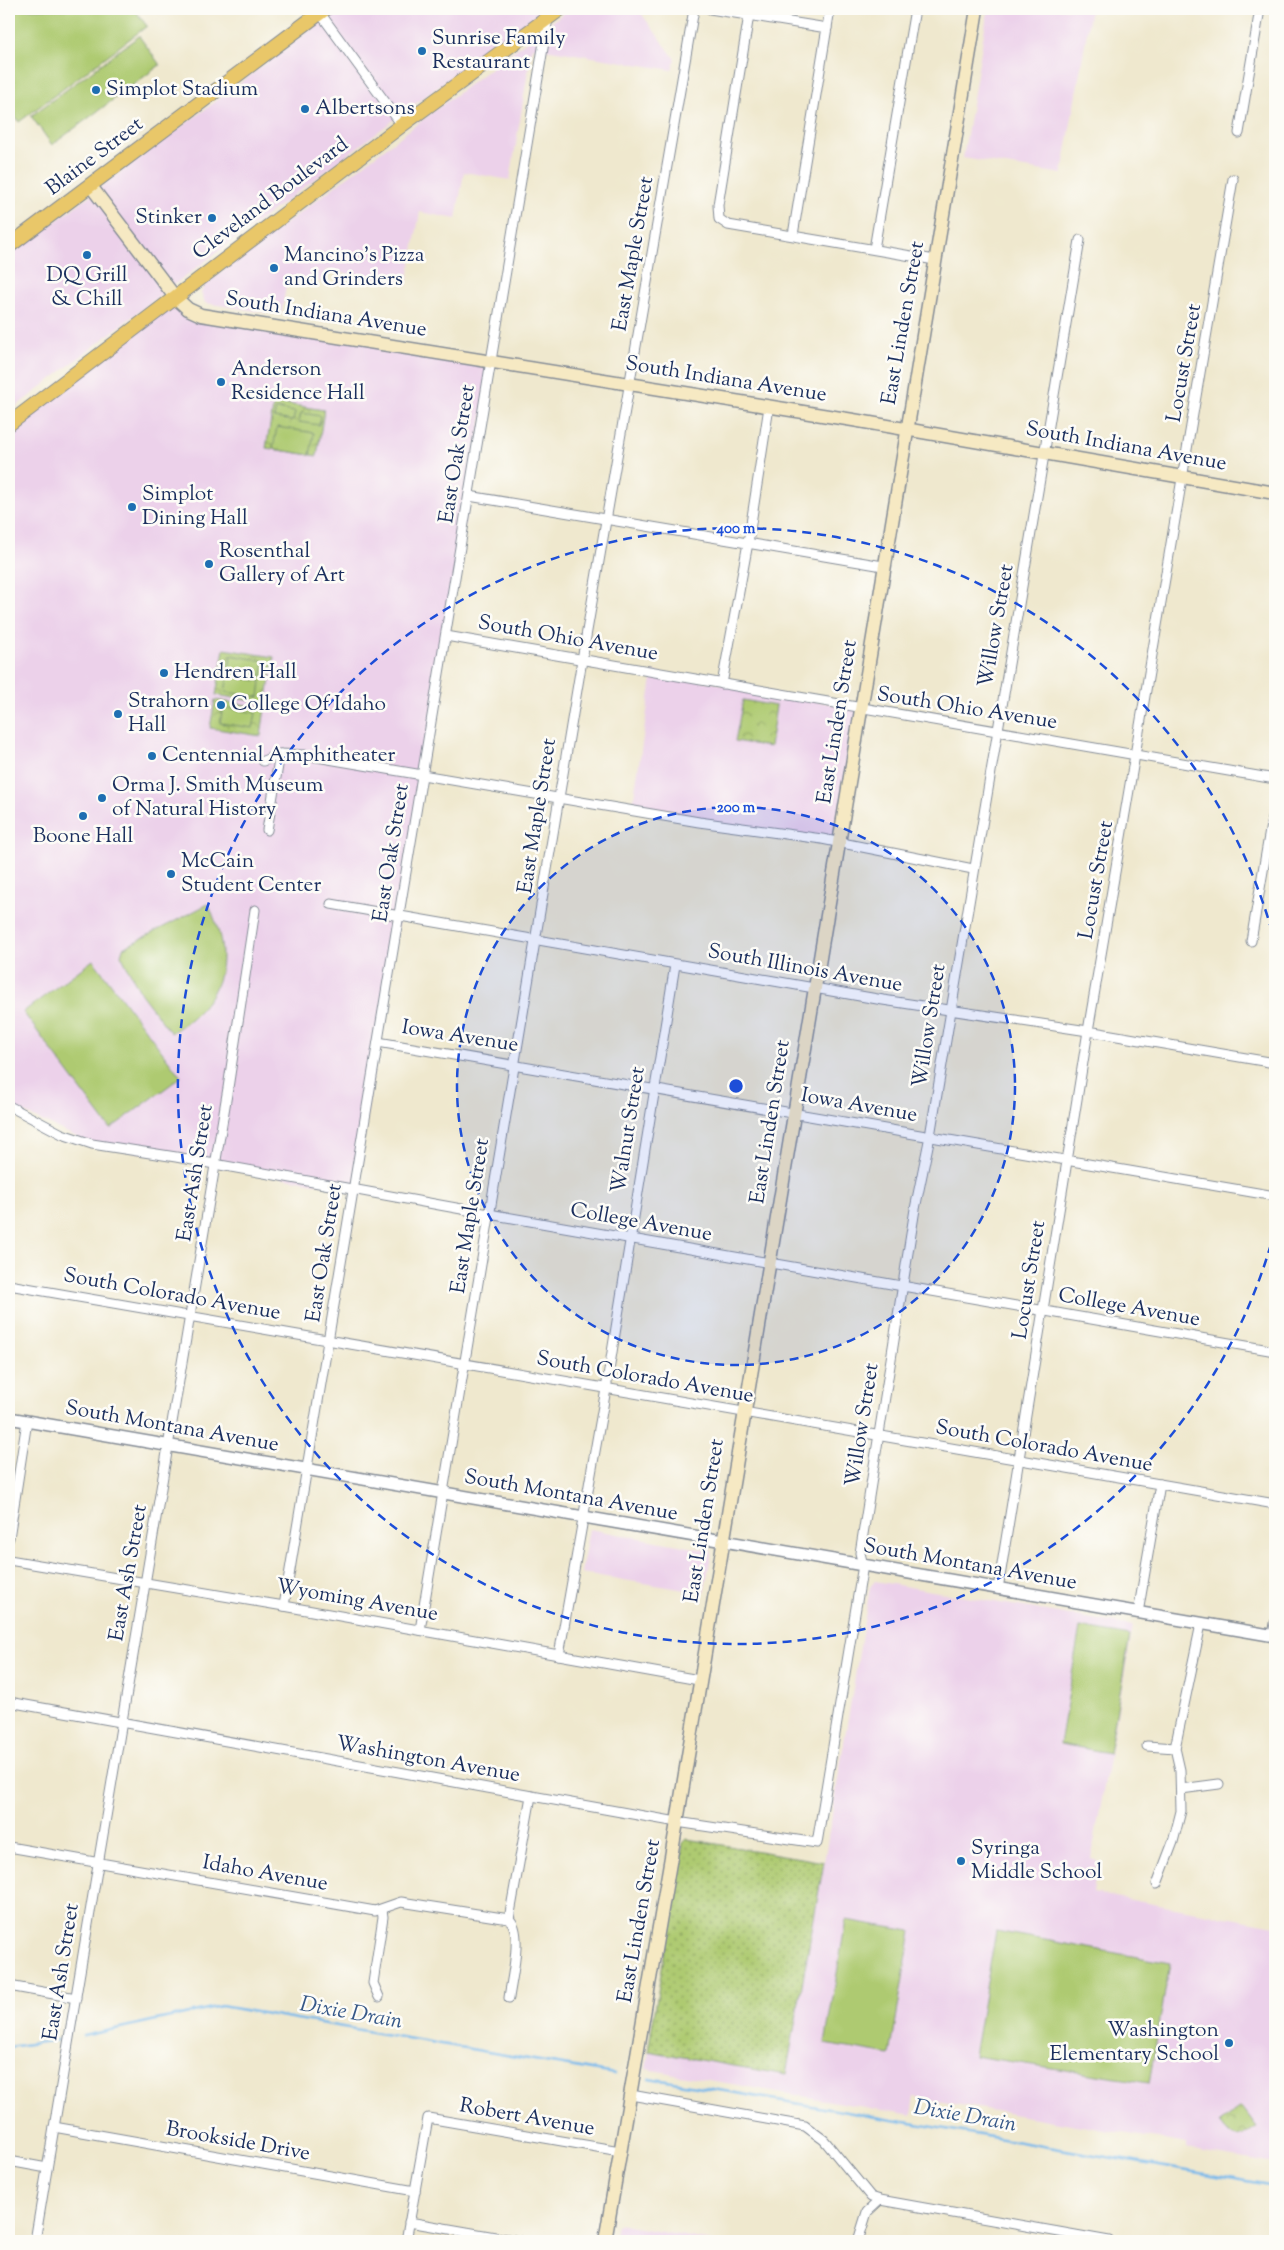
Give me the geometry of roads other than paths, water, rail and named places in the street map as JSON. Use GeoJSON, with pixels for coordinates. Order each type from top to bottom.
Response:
{"type":"FeatureCollection","features":[{"type":"Feature","properties":{"kind":"main road","name":"Cleveland Boulevard"},"geometry":{"type":"LineString","coordinates":[[9,424],[402,125],[560,9]]}},
{"type":"Feature","properties":{"kind":"main road","name":"East Linden Street"},"geometry":{"type":"LineString","coordinates":[[605,2241],[677,1822],[883,566],[977,9]]}},
{"type":"Feature","properties":{"kind":"main road","name":"Blaine Street"},"geometry":{"type":"LineString","coordinates":[[9,246],[322,11]]}},
{"type":"Feature","properties":{"kind":"main road","name":"South Indiana Avenue"},"geometry":{"type":"LineString","coordinates":[[90,185],[175,297],[188,309],[201,315],[769,407],[1275,493]]}},
{"type":"Feature","properties":{"kind":"street","name":"East Maple Street"},"geometry":{"type":"LineString","coordinates":[[420,1630],[582,660],[694,9]]}},
{"type":"Feature","properties":{"kind":"street"},"geometry":{"type":"LineString","coordinates":[[710,9],[827,28]]}},
{"type":"Feature","properties":{"kind":"street"},"geometry":{"type":"LineString","coordinates":[[793,235],[830,9]]}},
{"type":"Feature","properties":{"kind":"street"},"geometry":{"type":"LineString","coordinates":[[874,249],[915,9]]}},
{"type":"Feature","properties":{"kind":"street"},"geometry":{"type":"LineString","coordinates":[[1239,133],[1260,9]]}},
{"type":"Feature","properties":{"kind":"street"},"geometry":{"type":"LineString","coordinates":[[322,11],[402,125]]}},
{"type":"Feature","properties":{"kind":"street"},"geometry":{"type":"LineString","coordinates":[[749,15],[717,215],[728,225],[935,260]]}},
{"type":"Feature","properties":{"kind":"street","name":"East Oak Street"},"geometry":{"type":"LineString","coordinates":[[284,1606],[548,18]]}},
{"type":"Feature","properties":{"kind":"street","name":"Locust Street"},"geometry":{"type":"LineString","coordinates":[[998,1589],[1088,1031],[1233,179]]}},
{"type":"Feature","properties":{"kind":"street","name":"Willow Street"},"geometry":{"type":"LineString","coordinates":[[821,1818],[863,1565],[860,1552],[915,1209],[930,1136],[973,869],[1080,240]]}},
{"type":"Feature","properties":{"kind":"street"},"geometry":{"type":"LineString","coordinates":[[722,684],[748,543],[769,407]]}},
{"type":"Feature","properties":{"kind":"street"},"geometry":{"type":"LineString","coordinates":[[469,496],[883,566]]}},
{"type":"Feature","properties":{"kind":"street","name":"South Ohio Avenue"},"geometry":{"type":"LineString","coordinates":[[446,636],[860,709],[1136,754],[1275,779]]}},
{"type":"Feature","properties":{"kind":"street"},"geometry":{"type":"LineString","coordinates":[[264,761],[280,754],[292,753],[700,822],[838,842],[973,869]]}},
{"type":"Feature","properties":{"kind":"street"},"geometry":{"type":"LineString","coordinates":[[268,830],[280,754]]}},
{"type":"Feature","properties":{"kind":"street"},"geometry":{"type":"LineString","coordinates":[[1251,941],[1275,802]]}},
{"type":"Feature","properties":{"kind":"street","name":"South Illinois Avenue"},"geometry":{"type":"LineString","coordinates":[[331,904],[675,965],[1275,1063]]}},
{"type":"Feature","properties":{"kind":"street","name":"East Ash Street"},"geometry":{"type":"LineString","coordinates":[[35,2241],[190,1316],[255,910]]}},
{"type":"Feature","properties":{"kind":"street","name":"Walnut Street"},"geometry":{"type":"LineString","coordinates":[[559,1655],[606,1389],[653,1087],[675,965]]}},
{"type":"Feature","properties":{"kind":"street","name":"Iowa Avenue"},"geometry":{"type":"LineString","coordinates":[[378,1042],[653,1087],[1275,1196]]}},
{"type":"Feature","properties":{"kind":"street","name":"College Avenue"},"geometry":{"type":"LineString","coordinates":[[9,1106],[62,1134],[92,1144],[215,1164],[1275,1352]]}},
{"type":"Feature","properties":{"kind":"street","name":"South Colorado Avenue"},"geometry":{"type":"LineString","coordinates":[[9,1285],[1275,1504]]}},
{"type":"Feature","properties":{"kind":"street","name":"South Montana Avenue"},"geometry":{"type":"LineString","coordinates":[[9,1418],[1274,1636]]}},
{"type":"Feature","properties":{"kind":"street"},"geometry":{"type":"LineString","coordinates":[[9,1538],[27,1421]]}},
{"type":"Feature","properties":{"kind":"street"},"geometry":{"type":"LineString","coordinates":[[1138,1613],[1160,1484]]}},
{"type":"Feature","properties":{"kind":"street","name":"Wyoming Avenue"},"geometry":{"type":"LineString","coordinates":[[9,1560],[284,1606],[699,1680]]}},
{"type":"Feature","properties":{"kind":"street"},"geometry":{"type":"LineString","coordinates":[[1274,1636],[1275,1623]]}},
{"type":"Feature","properties":{"kind":"street"},"geometry":{"type":"LineString","coordinates":[[1157,1884],[1173,1842],[1181,1811],[1181,1789],[1175,1748],[1201,1624]]}},
{"type":"Feature","properties":{"kind":"street","name":"Washington Avenue"},"geometry":{"type":"LineString","coordinates":[[9,1702],[677,1822],[817,1843],[821,1818]]}},
{"type":"Feature","properties":{"kind":"street"},"geometry":{"type":"LineString","coordinates":[[1147,1746],[1175,1748]]}},
{"type":"Feature","properties":{"kind":"street"},"geometry":{"type":"LineString","coordinates":[[1181,1789],[1220,1784]]}},
{"type":"Feature","properties":{"kind":"street"},"geometry":{"type":"LineString","coordinates":[[508,1998],[517,1934],[512,1921],[531,1796]]}},
{"type":"Feature","properties":{"kind":"street","name":"Idaho Avenue"},"geometry":{"type":"LineString","coordinates":[[9,1847],[375,1911],[401,1902],[512,1921]]}},
{"type":"Feature","properties":{"kind":"street"},"geometry":{"type":"LineString","coordinates":[[379,1998],[372,1983],[383,1916],[382,1910]]}},
{"type":"Feature","properties":{"kind":"street"},"geometry":{"type":"LineString","coordinates":[[9,1986],[76,1998]]}},
{"type":"Feature","properties":{"kind":"street"},"geometry":{"type":"LineString","coordinates":[[631,2095],[805,2126],[824,2140],[871,2197],[880,2200],[1109,2241]]}},
{"type":"Feature","properties":{"kind":"street","name":"Robert Avenue"},"geometry":{"type":"LineString","coordinates":[[415,2191],[428,2118],[620,2151]]}},
{"type":"Feature","properties":{"kind":"street","name":"Brookside Drive"},"geometry":{"type":"LineString","coordinates":[[54,2127],[415,2191]]}},
{"type":"Feature","properties":{"kind":"street"},"geometry":{"type":"LineString","coordinates":[[9,2161],[47,2168]]}},
{"type":"Feature","properties":{"kind":"street"},"geometry":{"type":"LineString","coordinates":[[406,2241],[415,2191]]}},
{"type":"Feature","properties":{"kind":"street"},"geometry":{"type":"LineString","coordinates":[[858,2241],[867,2212],[880,2200]]}},
{"type":"Feature","properties":{"kind":"street"},"geometry":{"type":"LineString","coordinates":[[409,2222],[519,2241]]}},
{"type":"Feature","properties":{"kind":"waterway","name":"Dixie Drain"},"geometry":{"type":"LineString","coordinates":[[83,2036],[221,2006],[615,2074]]}},
{"type":"Feature","properties":{"kind":"waterway","name":"Dixie Drain"},"geometry":{"type":"LineString","coordinates":[[9,2047],[57,2040]]}},
{"type":"Feature","properties":{"kind":"waterway","name":"Dixie Drain"},"geometry":{"type":"LineString","coordinates":[[649,2078],[1275,2186]]}},
{"type":"Feature","properties":{"kind":"place","name":"Sunrise Family Restaurant"},"geometry":{"type":"Point","coordinates":[422,51]}},
{"type":"Feature","properties":{"kind":"place","name":"Simplot Stadium"},"geometry":{"type":"Point","coordinates":[96,90]}},
{"type":"Feature","properties":{"kind":"place","name":"Albertsons"},"geometry":{"type":"Point","coordinates":[305,109]}},
{"type":"Feature","properties":{"kind":"place","name":"Stinker"},"geometry":{"type":"Point","coordinates":[212,218]}},
{"type":"Feature","properties":{"kind":"place","name":"DQ Grill & Chill"},"geometry":{"type":"Point","coordinates":[87,255]}},
{"type":"Feature","properties":{"kind":"place","name":"Mancino's Pizza and Grinders"},"geometry":{"type":"Point","coordinates":[274,268]}},
{"type":"Feature","properties":{"kind":"place","name":"Anderson Residence Hall"},"geometry":{"type":"Point","coordinates":[221,382]}},
{"type":"Feature","properties":{"kind":"place","name":"Simplot Dining Hall"},"geometry":{"type":"Point","coordinates":[132,507]}},
{"type":"Feature","properties":{"kind":"place","name":"Rosenthal Gallery of Art"},"geometry":{"type":"Point","coordinates":[209,564]}},
{"type":"Feature","properties":{"kind":"place","name":"Hendren Hall"},"geometry":{"type":"Point","coordinates":[164,673]}},
{"type":"Feature","properties":{"kind":"place","name":"College Of Idaho"},"geometry":{"type":"Point","coordinates":[221,705]}},
{"type":"Feature","properties":{"kind":"place","name":"Strahorn Hall"},"geometry":{"type":"Point","coordinates":[118,714]}},
{"type":"Feature","properties":{"kind":"place","name":"Centennial Amphitheater"},"geometry":{"type":"Point","coordinates":[152,756]}},
{"type":"Feature","properties":{"kind":"place","name":"Orma J. Smith Museum of Natural History"},"geometry":{"type":"Point","coordinates":[102,798]}},
{"type":"Feature","properties":{"kind":"place","name":"Boone Hall"},"geometry":{"type":"Point","coordinates":[83,816]}},
{"type":"Feature","properties":{"kind":"place","name":"McCain Student Center"},"geometry":{"type":"Point","coordinates":[171,874]}},
{"type":"Feature","properties":{"kind":"place","name":"Syringa Middle School"},"geometry":{"type":"Point","coordinates":[961,1861]}},
{"type":"Feature","properties":{"kind":"place","name":"Washington Elementary School"},"geometry":{"type":"Point","coordinates":[1229,2043]}}]}
